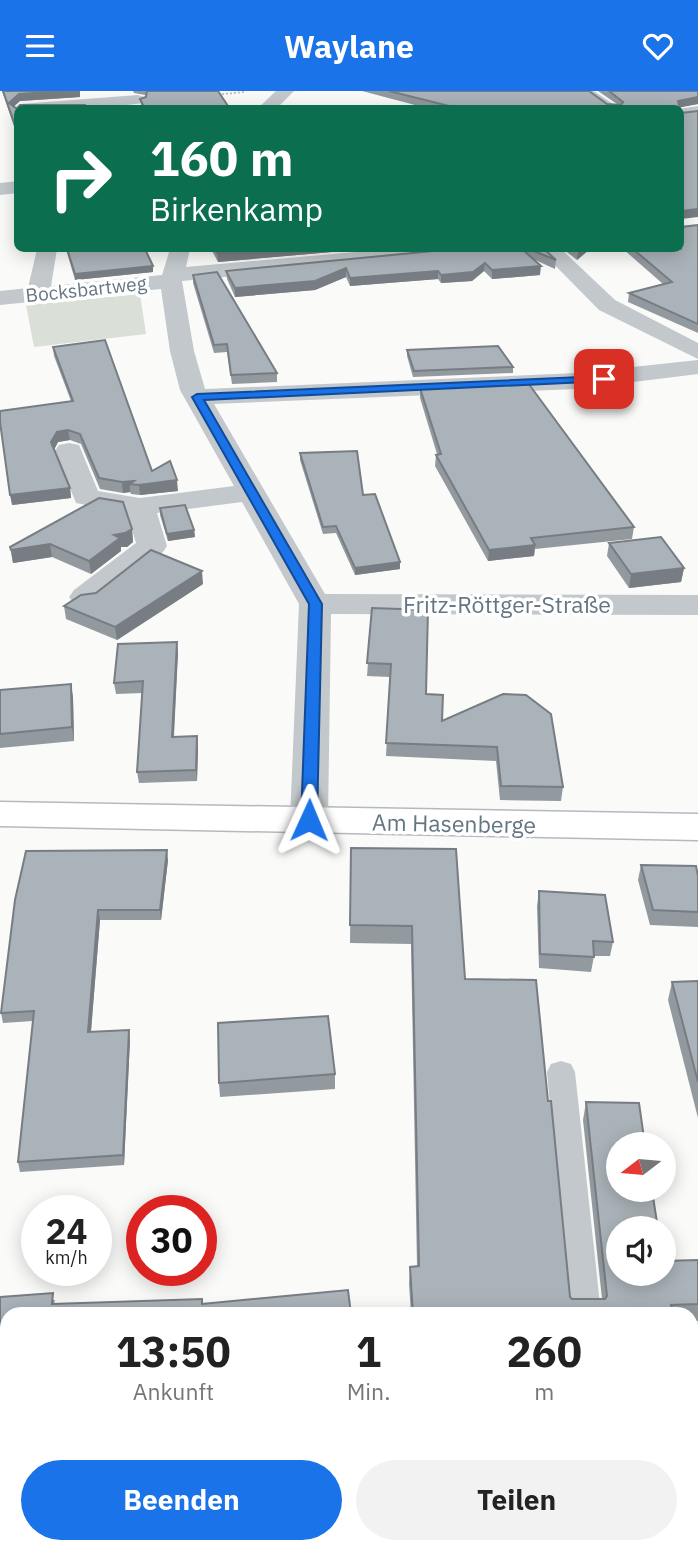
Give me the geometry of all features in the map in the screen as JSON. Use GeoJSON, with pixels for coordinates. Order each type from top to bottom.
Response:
{"type":"FeatureCollection","features":[{"type":"Feature","properties":{"kind":"street"},"geometry":{"type":"LineString","coordinates":[[270,105],[286,91]]}},
{"type":"Feature","properties":{"kind":"street"},"geometry":{"type":"LineString","coordinates":[[113,105],[136,104]]}},
{"type":"Feature","properties":{"kind":"street"},"geometry":{"type":"LineString","coordinates":[[38,294],[46,252]]}},
{"type":"Feature","properties":{"kind":"street","name":"Bocksbartweg"},"geometry":{"type":"LineString","coordinates":[[0,298],[38,294],[175,268],[409,252]]}},
{"type":"Feature","properties":{"kind":"street"},"geometry":{"type":"LineString","coordinates":[[553,252],[607,305],[698,352]]}},
{"type":"Feature","properties":{"kind":"street"},"geometry":{"type":"LineString","coordinates":[[175,268],[182,351],[197,397],[315,604],[309,820]]}},
{"type":"Feature","properties":{"kind":"street"},"geometry":{"type":"LineString","coordinates":[[197,397],[577,381],[698,367]]}},
{"type":"Feature","properties":{"kind":"street"},"geometry":{"type":"LineString","coordinates":[[69,451],[86,497],[140,506],[251,492]]}},
{"type":"Feature","properties":{"kind":"street"},"geometry":{"type":"LineString","coordinates":[[85,597],[152,546],[140,506]]}},
{"type":"Feature","properties":{"kind":"street","name":"Fritz-Röttger-Straße"},"geometry":{"type":"LineString","coordinates":[[315,604],[698,605]]}},
{"type":"Feature","properties":{"kind":"street","name":"Am Hasenberge"},"geometry":{"type":"LineString","coordinates":[[0,814],[698,827]]}},
{"type":"Feature","properties":{"kind":"lane"},"geometry":{"type":"LineString","coordinates":[[588,91],[609,105]]}},
{"type":"Feature","properties":{"kind":"lane"},"geometry":{"type":"LineString","coordinates":[[561,1072],[584,1307]]}},
{"type":"Feature","properties":{"kind":"path"},"geometry":{"type":"LineString","coordinates":[[214,95],[251,92]]}},
{"type":"Feature","properties":{"kind":"shaded area"},"geometry":{"type":"Polygon","coordinates":[[[140,294],[146,334],[34,347],[26,305],[140,294]]]}},
{"type":"Feature","properties":{"kind":"building"},"geometry":{"type":"Polygon","coordinates":[[[3,91],[65,91],[19,94],[9,103],[14,107],[14,123],[3,91]]]}},
{"type":"Feature","properties":{"kind":"building"},"geometry":{"type":"Polygon","coordinates":[[[147,91],[218,91],[227,105],[143,105],[140,99],[146,97],[147,91]]]}},
{"type":"Feature","properties":{"kind":"building"},"geometry":{"type":"Polygon","coordinates":[[[389,91],[589,91],[607,104],[621,105],[445,105],[389,91]]]}},
{"type":"Feature","properties":{"kind":"building"},"geometry":{"type":"Polygon","coordinates":[[[609,91],[698,91],[698,97],[678,101],[679,105],[621,105],[623,102],[609,91]]]}},
{"type":"Feature","properties":{"kind":"building"},"geometry":{"type":"Polygon","coordinates":[[[698,111],[698,209],[684,211],[684,113],[698,111]]]}},
{"type":"Feature","properties":{"kind":"building"},"geometry":{"type":"Polygon","coordinates":[[[698,225],[698,324],[629,293],[672,282],[637,252],[684,252],[684,227],[698,225]]]}},
{"type":"Feature","properties":{"kind":"building"},"geometry":{"type":"Polygon","coordinates":[[[68,252],[146,252],[153,266],[75,274],[68,252]]]}},
{"type":"Feature","properties":{"kind":"building"},"geometry":{"type":"Polygon","coordinates":[[[423,252],[525,252],[541,266],[492,270],[485,263],[473,272],[441,275],[438,271],[350,278],[346,268],[315,281],[235,288],[226,271],[423,252]]]}},
{"type":"Feature","properties":{"kind":"building"},"geometry":{"type":"Polygon","coordinates":[[[536,252],[547,252],[556,260],[536,252]]]}},
{"type":"Feature","properties":{"kind":"building"},"geometry":{"type":"Polygon","coordinates":[[[217,272],[277,373],[231,375],[227,344],[214,345],[193,275],[217,272]]]}},
{"type":"Feature","properties":{"kind":"building"},"geometry":{"type":"Polygon","coordinates":[[[105,340],[152,471],[170,461],[177,480],[139,485],[130,484],[134,481],[99,478],[80,434],[68,430],[57,432],[51,442],[70,488],[10,495],[0,411],[73,401],[53,347],[105,340]]]}},
{"type":"Feature","properties":{"kind":"building"},"geometry":{"type":"Polygon","coordinates":[[[498,346],[513,367],[414,371],[407,350],[498,346]]]}},
{"type":"Feature","properties":{"kind":"building"},"geometry":{"type":"Polygon","coordinates":[[[528,383],[634,527],[531,538],[535,545],[489,550],[436,455],[441,454],[420,388],[528,383]]]}},
{"type":"Feature","properties":{"kind":"building"},"geometry":{"type":"Polygon","coordinates":[[[357,451],[363,495],[375,494],[400,562],[355,568],[336,526],[323,527],[300,453],[357,451]]]}},
{"type":"Feature","properties":{"kind":"building"},"geometry":{"type":"Polygon","coordinates":[[[99,498],[123,502],[132,529],[114,535],[120,538],[89,561],[50,544],[11,550],[10,547],[99,498]]]}},
{"type":"Feature","properties":{"kind":"building"},"geometry":{"type":"Polygon","coordinates":[[[185,505],[194,530],[167,534],[160,508],[185,505]]]}},
{"type":"Feature","properties":{"kind":"building"},"geometry":{"type":"Polygon","coordinates":[[[661,537],[684,568],[631,574],[609,543],[661,537]]]}},
{"type":"Feature","properties":{"kind":"building"},"geometry":{"type":"Polygon","coordinates":[[[151,550],[202,571],[115,627],[64,606],[81,595],[96,593],[151,550]]]}},
{"type":"Feature","properties":{"kind":"building"},"geometry":{"type":"Polygon","coordinates":[[[372,608],[428,610],[426,694],[443,695],[442,721],[503,694],[526,695],[551,714],[563,787],[501,786],[497,747],[386,743],[391,664],[367,663],[372,608]]]}},
{"type":"Feature","properties":{"kind":"building"},"geometry":{"type":"Polygon","coordinates":[[[177,642],[172,737],[197,736],[196,770],[137,772],[143,681],[114,683],[118,644],[177,642]]]}},
{"type":"Feature","properties":{"kind":"building"},"geometry":{"type":"Polygon","coordinates":[[[71,684],[72,727],[0,734],[0,690],[71,684]]]}},
{"type":"Feature","properties":{"kind":"building"},"geometry":{"type":"Polygon","coordinates":[[[351,848],[456,849],[465,979],[536,980],[570,1297],[605,1299],[607,1296],[586,1102],[639,1103],[643,1132],[606,1132],[606,1202],[654,1202],[656,1216],[606,1216],[606,1286],[676,1286],[676,1261],[698,1260],[698,1304],[671,1307],[413,1307],[410,1267],[419,1266],[412,926],[350,925],[351,848]]]}},
{"type":"Feature","properties":{"kind":"building"},"geometry":{"type":"Polygon","coordinates":[[[167,850],[160,910],[98,910],[88,1032],[129,1030],[123,1155],[18,1162],[34,1011],[1,1013],[15,900],[26,851],[167,850]]]}},
{"type":"Feature","properties":{"kind":"building"},"geometry":{"type":"Polygon","coordinates":[[[641,865],[696,866],[698,912],[653,910],[641,865]]]}},
{"type":"Feature","properties":{"kind":"building"},"geometry":{"type":"Polygon","coordinates":[[[539,891],[605,895],[613,942],[593,941],[594,957],[540,954],[539,891]]]}},
{"type":"Feature","properties":{"kind":"building"},"geometry":{"type":"Polygon","coordinates":[[[698,981],[698,1082],[672,982],[698,981]]]}},
{"type":"Feature","properties":{"kind":"building"},"geometry":{"type":"Polygon","coordinates":[[[328,1016],[335,1074],[219,1083],[218,1023],[328,1016]]]}},
{"type":"Feature","properties":{"kind":"building"},"geometry":{"type":"Polygon","coordinates":[[[348,1290],[350,1307],[0,1307],[0,1297],[53,1293],[52,1304],[202,1299],[202,1304],[348,1290]]]}},
{"type":"Feature","properties":{"kind":"route"},"geometry":{"type":"LineString","coordinates":[[309,820],[315,604],[197,397],[604,379]]}}]}
